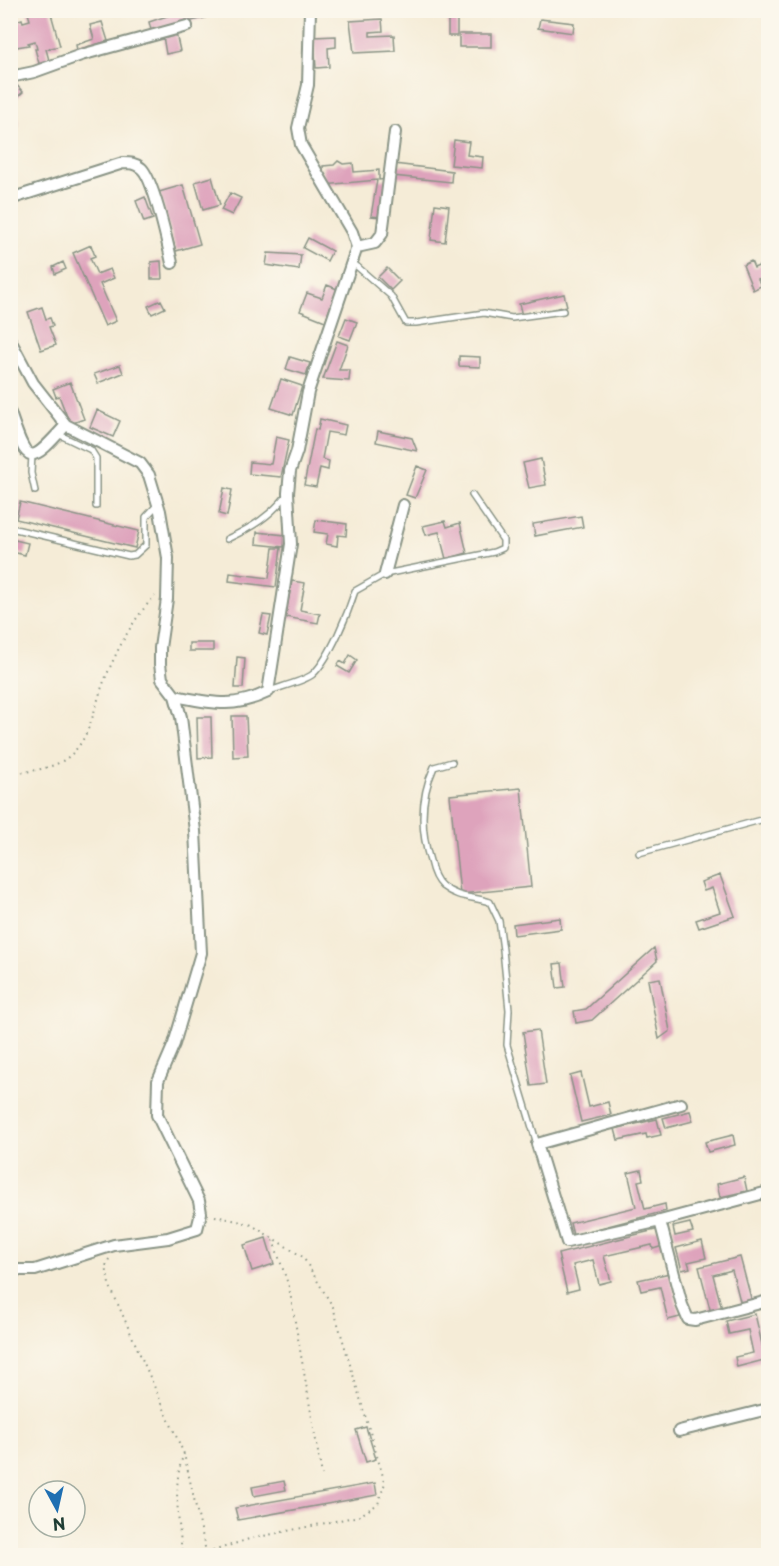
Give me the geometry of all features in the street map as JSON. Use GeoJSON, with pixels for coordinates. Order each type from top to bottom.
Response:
{"type":"FeatureCollection","features":[{"type":"Feature","properties":{"kind":"street"},"geometry":{"type":"LineString","coordinates":[[176,696],[219,705],[253,699],[268,692],[291,544],[288,493],[290,471],[297,451],[308,392],[357,247],[352,232],[301,145],[298,128],[308,85],[310,10]]}},
{"type":"Feature","properties":{"kind":"street"},"geometry":{"type":"LineString","coordinates":[[10,77],[34,72],[81,55],[187,26]]}},
{"type":"Feature","properties":{"kind":"street"},"geometry":{"type":"LineString","coordinates":[[357,247],[375,243],[382,234],[395,132]]}},
{"type":"Feature","properties":{"kind":"street"},"geometry":{"type":"LineString","coordinates":[[10,199],[123,163],[133,163],[143,169],[156,202],[172,263]]}},
{"type":"Feature","properties":{"kind":"street"},"geometry":{"type":"LineString","coordinates":[[10,340],[33,383],[66,425],[140,463],[149,475],[158,504],[168,558],[168,588],[160,664],[162,679],[176,696],[181,717],[195,831],[201,953],[174,1044],[158,1081],[157,1115],[199,1201],[201,1213],[197,1229],[168,1238],[114,1245],[34,1270],[10,1270]]}},
{"type":"Feature","properties":{"kind":"street"},"geometry":{"type":"LineString","coordinates":[[10,413],[21,445],[26,452],[32,455],[37,455],[43,450],[66,425]]}},
{"type":"Feature","properties":{"kind":"street"},"geometry":{"type":"LineString","coordinates":[[385,574],[403,505]]}},
{"type":"Feature","properties":{"kind":"street"},"geometry":{"type":"LineString","coordinates":[[681,1104],[537,1144],[567,1242],[660,1221],[768,1192]]}},
{"type":"Feature","properties":{"kind":"street"},"geometry":{"type":"LineString","coordinates":[[660,1221],[682,1305],[688,1319],[695,1320],[768,1302]]}},
{"type":"Feature","properties":{"kind":"street"},"geometry":{"type":"LineString","coordinates":[[679,1431],[768,1409]]}},
{"type":"Feature","properties":{"kind":"lane"},"geometry":{"type":"LineString","coordinates":[[353,263],[391,296],[405,323],[484,313],[512,318],[563,311]]}},
{"type":"Feature","properties":{"kind":"lane"},"geometry":{"type":"LineString","coordinates":[[58,434],[91,450],[96,458],[96,506]]}},
{"type":"Feature","properties":{"kind":"lane"},"geometry":{"type":"LineString","coordinates":[[32,455],[31,473],[35,491]]}},
{"type":"Feature","properties":{"kind":"lane"},"geometry":{"type":"LineString","coordinates":[[227,539],[255,526],[277,507],[288,493]]}},
{"type":"Feature","properties":{"kind":"lane"},"geometry":{"type":"LineString","coordinates":[[268,692],[312,675],[328,652],[356,591],[385,574],[494,552],[503,548],[503,540],[472,495]]}},
{"type":"Feature","properties":{"kind":"lane"},"geometry":{"type":"LineString","coordinates":[[12,528],[129,556],[135,555],[146,545],[146,517],[158,504]]}},
{"type":"Feature","properties":{"kind":"lane"},"geometry":{"type":"LineString","coordinates":[[452,762],[434,766],[426,784],[422,829],[433,873],[440,884],[461,897],[490,902],[499,921],[509,1010],[507,1045],[537,1144]]}},
{"type":"Feature","properties":{"kind":"lane"},"geometry":{"type":"LineString","coordinates":[[639,853],[768,818]]}},
{"type":"Feature","properties":{"kind":"path"},"geometry":{"type":"LineString","coordinates":[[10,774],[64,760],[75,748],[94,714],[105,679],[131,627],[153,597],[168,588]]}},
{"type":"Feature","properties":{"kind":"path"},"geometry":{"type":"LineString","coordinates":[[114,1245],[106,1266],[109,1284],[184,1454],[207,1554],[249,1539],[359,1516],[378,1504],[385,1483],[333,1307],[303,1257],[250,1224],[201,1213]]}},
{"type":"Feature","properties":{"kind":"path"},"geometry":{"type":"LineString","coordinates":[[273,1240],[289,1287],[322,1475]]}},
{"type":"Feature","properties":{"kind":"path"},"geometry":{"type":"LineString","coordinates":[[182,1556],[177,1488],[179,1466],[184,1454]]}},
{"type":"Feature","properties":{"kind":"building"},"geometry":{"type":"Polygon","coordinates":[[[27,10],[50,10],[60,46],[46,49],[50,64],[40,67],[35,41],[28,43],[29,45],[10,48],[10,25],[22,19],[23,22],[30,20],[27,10]]]}},
{"type":"Feature","properties":{"kind":"building"},"geometry":{"type":"Polygon","coordinates":[[[185,10],[203,10],[205,18],[151,30],[149,22],[185,10]]]}},
{"type":"Feature","properties":{"kind":"building"},"geometry":{"type":"Polygon","coordinates":[[[448,10],[457,10],[457,36],[448,36],[448,10]]]}},
{"type":"Feature","properties":{"kind":"building"},"geometry":{"type":"Polygon","coordinates":[[[494,10],[508,10],[508,13],[494,13],[494,10]]]}},
{"type":"Feature","properties":{"kind":"building"},"geometry":{"type":"Polygon","coordinates":[[[382,19],[383,31],[370,32],[370,36],[394,35],[395,51],[354,53],[350,21],[382,19]]]}},
{"type":"Feature","properties":{"kind":"building"},"geometry":{"type":"Polygon","coordinates":[[[540,19],[574,23],[573,33],[538,28],[540,19]]]}},
{"type":"Feature","properties":{"kind":"building"},"geometry":{"type":"Polygon","coordinates":[[[102,22],[108,41],[77,50],[76,45],[94,39],[90,25],[102,22]]]}},
{"type":"Feature","properties":{"kind":"building"},"geometry":{"type":"Polygon","coordinates":[[[176,33],[180,51],[166,54],[163,36],[176,33]]]}},
{"type":"Feature","properties":{"kind":"building"},"geometry":{"type":"Polygon","coordinates":[[[459,34],[491,34],[491,47],[459,47],[459,34]]]}},
{"type":"Feature","properties":{"kind":"building"},"geometry":{"type":"Polygon","coordinates":[[[336,36],[336,47],[328,48],[329,67],[316,68],[314,37],[336,36]]]}},
{"type":"Feature","properties":{"kind":"building"},"geometry":{"type":"Polygon","coordinates":[[[13,81],[23,92],[13,101],[10,99],[10,83],[13,81]]]}},
{"type":"Feature","properties":{"kind":"building"},"geometry":{"type":"Polygon","coordinates":[[[18,118],[19,127],[10,127],[10,119],[18,118]]]}},
{"type":"Feature","properties":{"kind":"building"},"geometry":{"type":"Polygon","coordinates":[[[454,140],[469,142],[467,155],[483,157],[482,168],[451,165],[454,140]]]}},
{"type":"Feature","properties":{"kind":"building"},"geometry":{"type":"Polygon","coordinates":[[[338,161],[343,164],[353,163],[354,172],[379,170],[379,180],[387,179],[381,217],[371,216],[377,180],[324,185],[323,166],[334,165],[338,161]]]}},
{"type":"Feature","properties":{"kind":"building"},"geometry":{"type":"Polygon","coordinates":[[[394,164],[452,171],[451,182],[393,176],[394,164]]]}},
{"type":"Feature","properties":{"kind":"building"},"geometry":{"type":"Polygon","coordinates":[[[212,177],[220,205],[203,210],[195,182],[212,177]]]}},
{"type":"Feature","properties":{"kind":"building"},"geometry":{"type":"Polygon","coordinates":[[[183,185],[200,244],[176,251],[159,192],[183,185]]]}},
{"type":"Feature","properties":{"kind":"building"},"geometry":{"type":"Polygon","coordinates":[[[230,193],[241,198],[232,215],[221,210],[230,193]]]}},
{"type":"Feature","properties":{"kind":"building"},"geometry":{"type":"Polygon","coordinates":[[[145,197],[153,219],[144,222],[136,201],[145,197]]]}},
{"type":"Feature","properties":{"kind":"building"},"geometry":{"type":"Polygon","coordinates":[[[435,204],[449,206],[445,242],[431,240],[435,204]]]}},
{"type":"Feature","properties":{"kind":"building"},"geometry":{"type":"Polygon","coordinates":[[[308,238],[332,251],[327,261],[303,248],[308,238]]]}},
{"type":"Feature","properties":{"kind":"building"},"geometry":{"type":"Polygon","coordinates":[[[91,245],[95,256],[90,258],[97,274],[110,269],[114,278],[100,284],[116,321],[105,326],[73,253],[91,245]]]}},
{"type":"Feature","properties":{"kind":"building"},"geometry":{"type":"Polygon","coordinates":[[[268,253],[301,255],[299,270],[266,265],[268,253]]]}},
{"type":"Feature","properties":{"kind":"building"},"geometry":{"type":"Polygon","coordinates":[[[161,261],[162,279],[151,279],[151,262],[161,261]]]}},
{"type":"Feature","properties":{"kind":"building"},"geometry":{"type":"Polygon","coordinates":[[[751,261],[754,268],[763,264],[768,276],[758,279],[761,286],[753,290],[743,265],[751,261]]]}},
{"type":"Feature","properties":{"kind":"building"},"geometry":{"type":"Polygon","coordinates":[[[63,262],[66,269],[55,274],[53,267],[63,262]]]}},
{"type":"Feature","properties":{"kind":"building"},"geometry":{"type":"Polygon","coordinates":[[[387,268],[400,281],[391,290],[378,277],[387,268]]]}},
{"type":"Feature","properties":{"kind":"building"},"geometry":{"type":"Polygon","coordinates":[[[327,285],[337,289],[325,321],[300,311],[307,293],[322,298],[327,285]]]}},
{"type":"Feature","properties":{"kind":"building"},"geometry":{"type":"Polygon","coordinates":[[[564,294],[567,306],[522,316],[519,304],[564,294]]]}},
{"type":"Feature","properties":{"kind":"building"},"geometry":{"type":"Polygon","coordinates":[[[161,300],[165,308],[152,314],[148,306],[161,300]]]}},
{"type":"Feature","properties":{"kind":"building"},"geometry":{"type":"Polygon","coordinates":[[[42,307],[46,319],[50,318],[53,326],[49,327],[56,345],[41,350],[28,312],[42,307]]]}},
{"type":"Feature","properties":{"kind":"building"},"geometry":{"type":"Polygon","coordinates":[[[346,318],[357,322],[350,340],[339,336],[346,318]]]}},
{"type":"Feature","properties":{"kind":"building"},"geometry":{"type":"Polygon","coordinates":[[[337,341],[348,345],[339,370],[350,370],[349,381],[323,379],[337,341]]]}},
{"type":"Feature","properties":{"kind":"building"},"geometry":{"type":"Polygon","coordinates":[[[459,356],[480,357],[480,367],[459,366],[459,356]]]}},
{"type":"Feature","properties":{"kind":"building"},"geometry":{"type":"Polygon","coordinates":[[[290,357],[310,363],[306,375],[286,369],[290,357]]]}},
{"type":"Feature","properties":{"kind":"building"},"geometry":{"type":"Polygon","coordinates":[[[120,365],[123,373],[98,383],[94,374],[120,365]]]}},
{"type":"Feature","properties":{"kind":"building"},"geometry":{"type":"Polygon","coordinates":[[[281,379],[302,386],[293,415],[271,408],[281,379]]]}},
{"type":"Feature","properties":{"kind":"building"},"geometry":{"type":"Polygon","coordinates":[[[70,382],[84,419],[70,424],[59,396],[56,397],[53,389],[70,382]]]}},
{"type":"Feature","properties":{"kind":"building"},"geometry":{"type":"Polygon","coordinates":[[[97,410],[120,421],[113,437],[90,427],[97,410]]]}},
{"type":"Feature","properties":{"kind":"building"},"geometry":{"type":"Polygon","coordinates":[[[320,419],[346,425],[344,435],[327,432],[322,459],[329,461],[328,470],[320,468],[316,487],[304,485],[315,429],[318,430],[320,419]]]}},
{"type":"Feature","properties":{"kind":"building"},"geometry":{"type":"Polygon","coordinates":[[[378,431],[412,438],[417,451],[376,442],[378,431]]]}},
{"type":"Feature","properties":{"kind":"building"},"geometry":{"type":"Polygon","coordinates":[[[276,437],[289,440],[281,477],[249,474],[250,462],[271,464],[276,437]]]}},
{"type":"Feature","properties":{"kind":"building"},"geometry":{"type":"Polygon","coordinates":[[[541,459],[546,485],[529,488],[523,463],[541,459]]]}},
{"type":"Feature","properties":{"kind":"building"},"geometry":{"type":"Polygon","coordinates":[[[417,466],[427,470],[415,498],[406,495],[417,466]]]}},
{"type":"Feature","properties":{"kind":"building"},"geometry":{"type":"Polygon","coordinates":[[[224,488],[232,490],[227,516],[219,514],[224,488]]]}},
{"type":"Feature","properties":{"kind":"building"},"geometry":{"type":"Polygon","coordinates":[[[20,502],[139,531],[135,548],[16,519],[20,502]]]}},
{"type":"Feature","properties":{"kind":"building"},"geometry":{"type":"Polygon","coordinates":[[[581,516],[583,527],[535,536],[533,524],[581,516]]]}},
{"type":"Feature","properties":{"kind":"building"},"geometry":{"type":"Polygon","coordinates":[[[316,520],[347,524],[346,536],[338,535],[337,546],[326,544],[328,534],[314,532],[316,520]]]}},
{"type":"Feature","properties":{"kind":"building"},"geometry":{"type":"Polygon","coordinates":[[[445,521],[447,527],[460,523],[467,553],[446,559],[439,532],[426,535],[423,526],[445,521]]]}},
{"type":"Feature","properties":{"kind":"building"},"geometry":{"type":"Polygon","coordinates":[[[257,532],[285,535],[284,547],[256,544],[257,532]]]}},
{"type":"Feature","properties":{"kind":"building"},"geometry":{"type":"Polygon","coordinates":[[[15,540],[28,543],[25,555],[12,552],[15,540]]]}},
{"type":"Feature","properties":{"kind":"building"},"geometry":{"type":"Polygon","coordinates":[[[273,548],[281,548],[276,587],[229,581],[230,573],[269,578],[273,548]]]}},
{"type":"Feature","properties":{"kind":"building"},"geometry":{"type":"Polygon","coordinates":[[[292,581],[305,583],[300,610],[320,614],[318,623],[285,617],[292,581]]]}},
{"type":"Feature","properties":{"kind":"building"},"geometry":{"type":"Polygon","coordinates":[[[263,615],[271,616],[267,635],[259,633],[263,615]]]}},
{"type":"Feature","properties":{"kind":"building"},"geometry":{"type":"Polygon","coordinates":[[[189,643],[213,643],[213,651],[189,651],[189,643]]]}},
{"type":"Feature","properties":{"kind":"building"},"geometry":{"type":"Polygon","coordinates":[[[350,655],[357,660],[349,673],[337,666],[340,661],[345,664],[350,655]]]}},
{"type":"Feature","properties":{"kind":"building"},"geometry":{"type":"Polygon","coordinates":[[[237,657],[245,658],[243,688],[235,688],[237,657]]]}},
{"type":"Feature","properties":{"kind":"building"},"geometry":{"type":"Polygon","coordinates":[[[232,716],[246,716],[248,756],[233,757],[232,716]]]}},
{"type":"Feature","properties":{"kind":"building"},"geometry":{"type":"Polygon","coordinates":[[[197,717],[211,717],[212,757],[198,758],[197,717]]]}},
{"type":"Feature","properties":{"kind":"building"},"geometry":{"type":"Polygon","coordinates":[[[521,788],[531,887],[460,894],[450,795],[521,788]]]}},
{"type":"Feature","properties":{"kind":"building"},"geometry":{"type":"Polygon","coordinates":[[[720,875],[735,916],[699,928],[696,920],[720,912],[712,888],[704,891],[701,882],[720,875]]]}},
{"type":"Feature","properties":{"kind":"building"},"geometry":{"type":"Polygon","coordinates":[[[560,918],[561,929],[514,935],[513,924],[560,918]]]}},
{"type":"Feature","properties":{"kind":"building"},"geometry":{"type":"Polygon","coordinates":[[[654,948],[657,961],[592,1020],[576,1023],[574,1011],[586,1009],[654,948]]]}},
{"type":"Feature","properties":{"kind":"building"},"geometry":{"type":"Polygon","coordinates":[[[562,963],[565,987],[557,988],[554,964],[562,963]]]}},
{"type":"Feature","properties":{"kind":"building"},"geometry":{"type":"Polygon","coordinates":[[[660,978],[670,1031],[659,1039],[648,980],[660,978]]]}},
{"type":"Feature","properties":{"kind":"building"},"geometry":{"type":"Polygon","coordinates":[[[538,1030],[546,1084],[531,1086],[523,1032],[538,1030]]]}},
{"type":"Feature","properties":{"kind":"building"},"geometry":{"type":"Polygon","coordinates":[[[581,1073],[589,1107],[608,1102],[611,1115],[581,1122],[570,1076],[581,1073]]]}},
{"type":"Feature","properties":{"kind":"building"},"geometry":{"type":"Polygon","coordinates":[[[690,1111],[693,1121],[666,1128],[663,1118],[690,1111]]]}},
{"type":"Feature","properties":{"kind":"building"},"geometry":{"type":"Polygon","coordinates":[[[657,1119],[661,1135],[647,1138],[646,1134],[618,1140],[615,1129],[657,1119]]]}},
{"type":"Feature","properties":{"kind":"building"},"geometry":{"type":"Polygon","coordinates":[[[733,1135],[735,1145],[708,1152],[705,1142],[733,1135]]]}},
{"type":"Feature","properties":{"kind":"building"},"geometry":{"type":"Polygon","coordinates":[[[641,1170],[643,1180],[638,1181],[645,1209],[665,1204],[666,1211],[573,1235],[570,1223],[636,1207],[628,1173],[641,1170]]]}},
{"type":"Feature","properties":{"kind":"building"},"geometry":{"type":"Polygon","coordinates":[[[744,1177],[747,1191],[720,1197],[717,1184],[744,1177]]]}},
{"type":"Feature","properties":{"kind":"building"},"geometry":{"type":"Polygon","coordinates":[[[690,1223],[693,1232],[675,1236],[673,1227],[690,1223]]]}},
{"type":"Feature","properties":{"kind":"building"},"geometry":{"type":"Polygon","coordinates":[[[659,1229],[663,1246],[653,1249],[652,1245],[604,1256],[611,1281],[599,1284],[593,1260],[573,1265],[579,1289],[567,1292],[558,1254],[659,1229]]]}},
{"type":"Feature","properties":{"kind":"building"},"geometry":{"type":"Polygon","coordinates":[[[266,1238],[274,1264],[252,1271],[244,1245],[266,1238]]]}},
{"type":"Feature","properties":{"kind":"building"},"geometry":{"type":"Polygon","coordinates":[[[702,1241],[706,1258],[688,1262],[690,1268],[682,1270],[676,1248],[702,1241]]]}},
{"type":"Feature","properties":{"kind":"building"},"geometry":{"type":"Polygon","coordinates":[[[740,1257],[752,1302],[741,1305],[732,1270],[713,1275],[722,1309],[711,1313],[699,1267],[740,1257]]]}},
{"type":"Feature","properties":{"kind":"building"},"geometry":{"type":"Polygon","coordinates":[[[670,1273],[680,1317],[668,1320],[660,1287],[641,1291],[638,1280],[670,1273]]]}},
{"type":"Feature","properties":{"kind":"building"},"geometry":{"type":"Polygon","coordinates":[[[755,1314],[764,1353],[768,1352],[768,1359],[737,1367],[735,1357],[753,1353],[748,1330],[729,1334],[726,1321],[755,1314]]]}},
{"type":"Feature","properties":{"kind":"building"},"geometry":{"type":"Polygon","coordinates":[[[366,1427],[376,1459],[366,1462],[356,1430],[366,1427]]]}},
{"type":"Feature","properties":{"kind":"building"},"geometry":{"type":"Polygon","coordinates":[[[284,1481],[286,1490],[254,1496],[252,1487],[284,1481]]]}},
{"type":"Feature","properties":{"kind":"building"},"geometry":{"type":"Polygon","coordinates":[[[375,1483],[377,1495],[238,1520],[235,1508],[375,1483]]]}}]}
